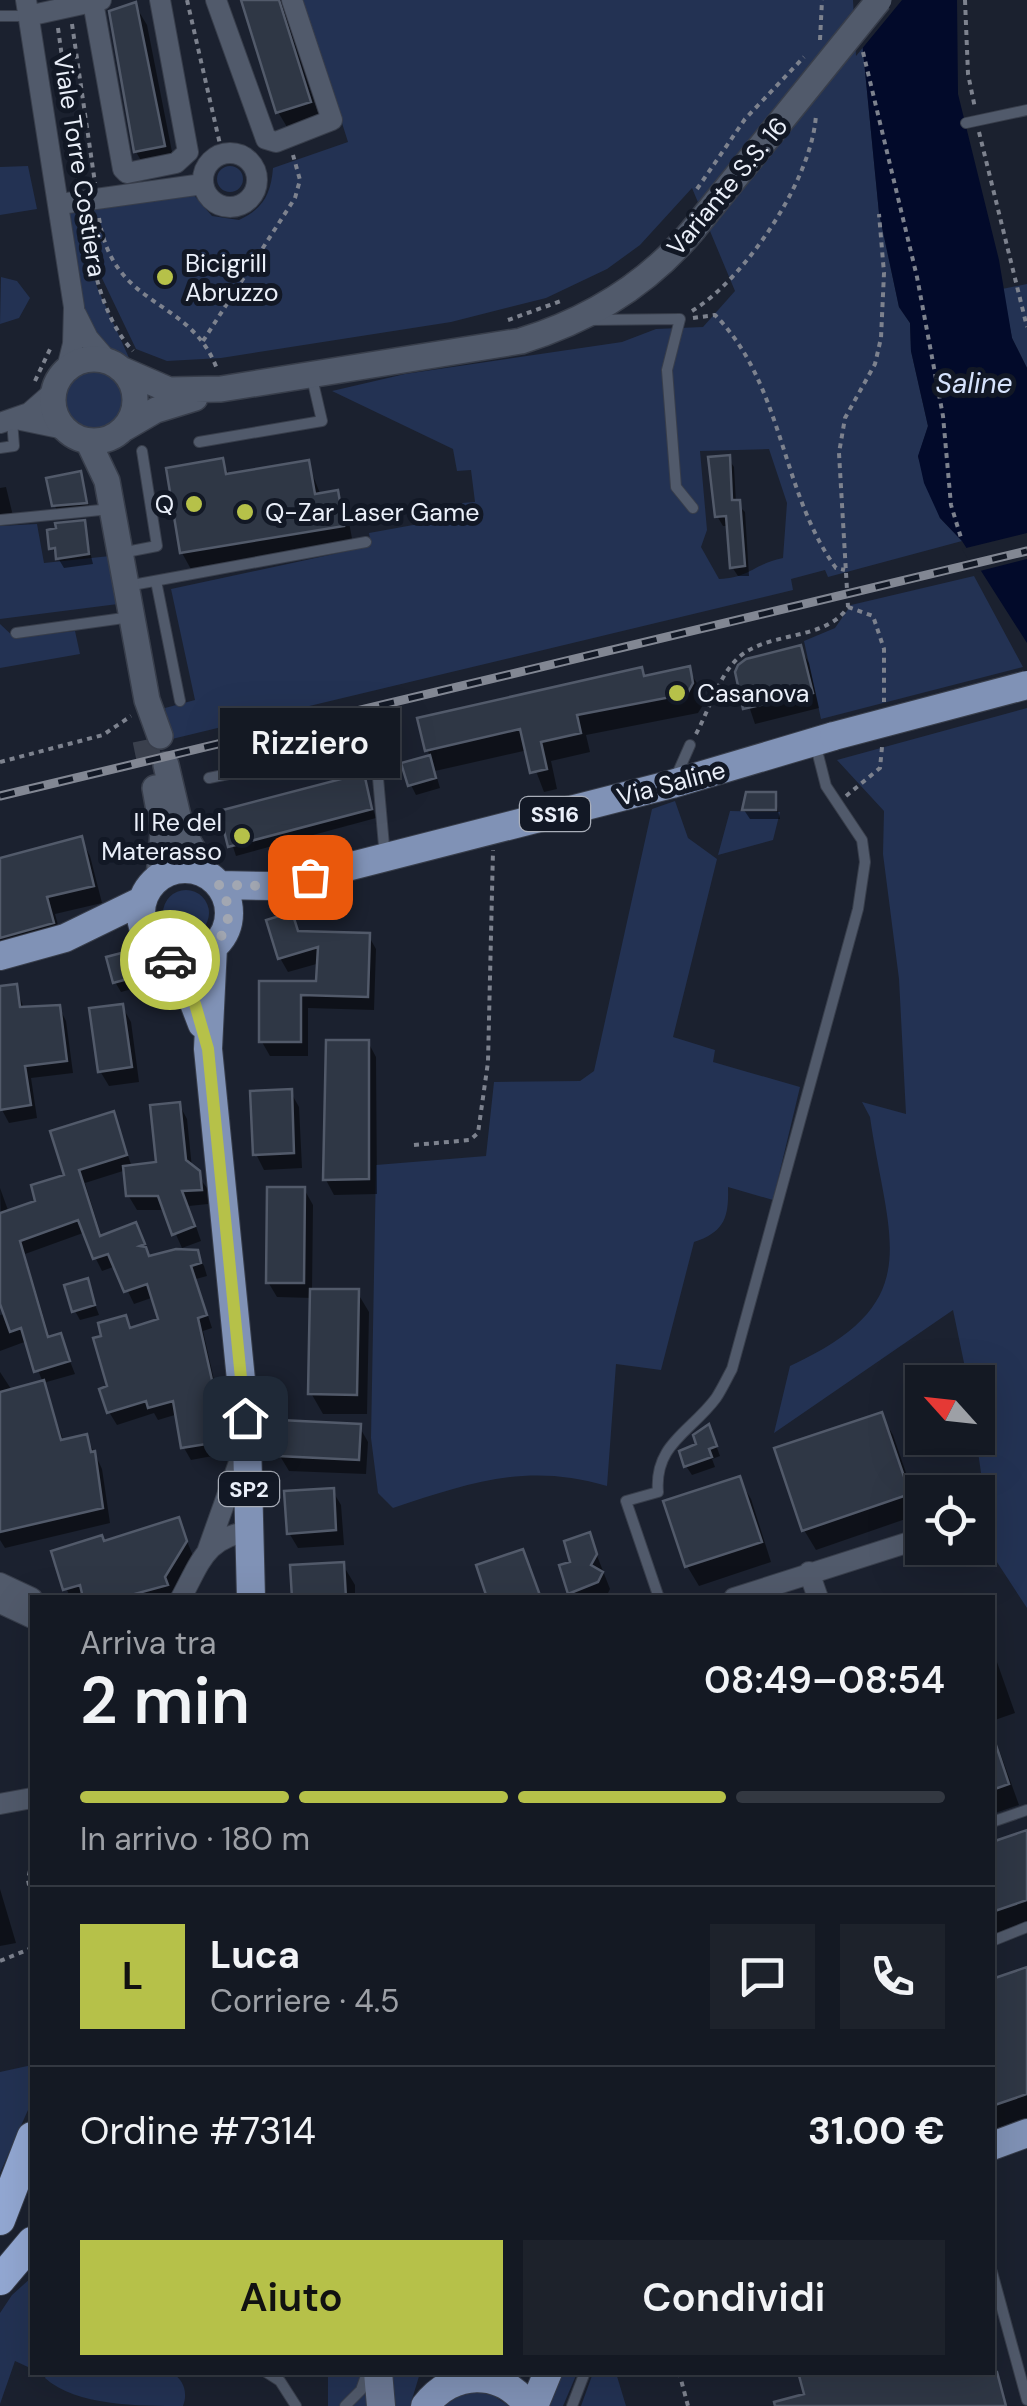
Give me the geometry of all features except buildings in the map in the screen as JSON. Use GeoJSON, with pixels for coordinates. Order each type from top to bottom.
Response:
{"type":"FeatureCollection","features":[{"type":"Feature","properties":{"kind":"highway"},"geometry":{"type":"LineString","coordinates":[[0,2220],[30,2143]]}},
{"type":"Feature","properties":{"kind":"highway"},"geometry":{"type":"LineString","coordinates":[[0,2229],[30,2179]]}},
{"type":"Feature","properties":{"kind":"main road","name":"SS16"},"geometry":{"type":"LineString","coordinates":[[824,739],[1027,685]]}},
{"type":"Feature","properties":{"kind":"main road","name":"Via Saline"},"geometry":{"type":"LineString","coordinates":[[213,880],[273,886],[672,784],[824,739]]}},
{"type":"Feature","properties":{"kind":"main road","name":"SS16"},"geometry":{"type":"LineString","coordinates":[[65,938],[183,869],[213,880]]}},
{"type":"Feature","properties":{"kind":"main road"},"geometry":{"type":"LineString","coordinates":[[213,880],[228,905],[220,937]]}},
{"type":"Feature","properties":{"kind":"main road","name":"Via Saline"},"geometry":{"type":"LineString","coordinates":[[220,937],[273,886]]}},
{"type":"Feature","properties":{"kind":"main road"},"geometry":{"type":"LineString","coordinates":[[151,888],[141,914],[158,947]]}},
{"type":"Feature","properties":{"kind":"main road","name":"SS16"},"geometry":{"type":"LineString","coordinates":[[0,956],[65,938],[103,936],[190,957],[220,937]]}},
{"type":"Feature","properties":{"kind":"main road","name":"SP2"},"geometry":{"type":"LineString","coordinates":[[220,937],[208,1049],[247,1440],[251,1531],[246,1592]]}},
{"type":"Feature","properties":{"kind":"main road","name":"SP2"},"geometry":{"type":"LineString","coordinates":[[158,947],[189,990],[208,1049]]}},
{"type":"Feature","properties":{"kind":"main road"},"geometry":{"type":"LineString","coordinates":[[995,2145],[1027,2133]]}},
{"type":"Feature","properties":{"kind":"main road"},"geometry":{"type":"LineString","coordinates":[[378,2375],[381,2406]]}},
{"type":"Feature","properties":{"kind":"main road"},"geometry":{"type":"LineString","coordinates":[[425,2375],[425,2405]]}},
{"type":"Feature","properties":{"kind":"main road"},"geometry":{"type":"LineString","coordinates":[[425,2405],[442,2388],[486,2376],[516,2392],[531,2406],[546,2375]]}},
{"type":"Feature","properties":{"kind":"street"},"geometry":{"type":"LineString","coordinates":[[27,8],[62,8],[97,1],[122,169],[127,172],[176,163],[188,152],[160,0]]}},
{"type":"Feature","properties":{"kind":"street"},"geometry":{"type":"LineString","coordinates":[[216,0],[266,139],[276,142],[332,120],[292,0]]}},
{"type":"Feature","properties":{"kind":"street","name":"Variante S.S. 16"},"geometry":{"type":"LineString","coordinates":[[123,362],[170,390],[241,376],[312,377],[485,349],[555,330],[573,309],[652,273],[693,230],[878,0]]}},
{"type":"Feature","properties":{"kind":"street","name":"Viale Torre Costiera"},"geometry":{"type":"LineString","coordinates":[[27,8],[79,202],[73,344],[67,368]]}},
{"type":"Feature","properties":{"kind":"street"},"geometry":{"type":"LineString","coordinates":[[222,153],[240,154],[253,165],[257,182],[250,198],[235,207],[218,204],[202,184],[206,165],[222,153]]}},
{"type":"Feature","properties":{"kind":"street"},"geometry":{"type":"LineString","coordinates":[[79,202],[202,184]]}},
{"type":"Feature","properties":{"kind":"street","name":"Viale Torre Costiera"},"geometry":{"type":"LineString","coordinates":[[74,307],[88,338],[123,362]]}},
{"type":"Feature","properties":{"kind":"street"},"geometry":{"type":"LineString","coordinates":[[9,421],[67,368],[86,359],[123,362],[135,392],[132,418],[110,452],[106,481]]}},
{"type":"Feature","properties":{"kind":"street","name":"Variante S.S. 16"},"geometry":{"type":"LineString","coordinates":[[122,431],[156,410],[241,376]]}},
{"type":"Feature","properties":{"kind":"street"},"geometry":{"type":"LineString","coordinates":[[43,388],[64,430]]}},
{"type":"Feature","properties":{"kind":"street"},"geometry":{"type":"LineString","coordinates":[[9,421],[64,430],[88,442],[106,481],[152,738]]}},
{"type":"Feature","properties":{"kind":"street"},"geometry":{"type":"LineString","coordinates":[[88,442],[122,431]]}},
{"type":"Feature","properties":{"kind":"street"},"geometry":{"type":"LineString","coordinates":[[151,888],[163,833],[159,767],[181,829],[213,880]]}},
{"type":"Feature","properties":{"kind":"street"},"geometry":{"type":"LineString","coordinates":[[182,1595],[207,1552],[247,1440]]}},
{"type":"Feature","properties":{"kind":"street"},"geometry":{"type":"LineString","coordinates":[[207,1552],[220,1538],[251,1531]]}},
{"type":"Feature","properties":{"kind":"street"},"geometry":{"type":"LineString","coordinates":[[743,1595],[905,1543]]}},
{"type":"Feature","properties":{"kind":"street"},"geometry":{"type":"LineString","coordinates":[[809,1572],[817,1595]]}},
{"type":"Feature","properties":{"kind":"street"},"geometry":{"type":"LineString","coordinates":[[0,1582],[30,1597]]}},
{"type":"Feature","properties":{"kind":"street"},"geometry":{"type":"LineString","coordinates":[[0,1604],[30,1617]]}},
{"type":"Feature","properties":{"kind":"street"},"geometry":{"type":"LineString","coordinates":[[0,1804],[30,1798]]}},
{"type":"Feature","properties":{"kind":"lane"},"geometry":{"type":"LineString","coordinates":[[0,16],[27,8]]}},
{"type":"Feature","properties":{"kind":"lane"},"geometry":{"type":"LineString","coordinates":[[972,122],[1027,110]]}},
{"type":"Feature","properties":{"kind":"lane"},"geometry":{"type":"LineString","coordinates":[[573,309],[680,319],[668,370],[669,390],[676,487],[693,508]]}},
{"type":"Feature","properties":{"kind":"lane"},"geometry":{"type":"LineString","coordinates":[[199,442],[322,421],[312,377]]}},
{"type":"Feature","properties":{"kind":"lane"},"geometry":{"type":"LineString","coordinates":[[0,448],[14,446],[9,421]]}},
{"type":"Feature","properties":{"kind":"lane"},"geometry":{"type":"LineString","coordinates":[[120,554],[157,546],[142,451]]}},
{"type":"Feature","properties":{"kind":"lane"},"geometry":{"type":"LineString","coordinates":[[0,520],[112,509]]}},
{"type":"Feature","properties":{"kind":"lane"},"geometry":{"type":"LineString","coordinates":[[126,586],[366,542]]}},
{"type":"Feature","properties":{"kind":"lane"},"geometry":{"type":"LineString","coordinates":[[156,581],[180,700]]}},
{"type":"Feature","properties":{"kind":"lane"},"geometry":{"type":"LineString","coordinates":[[16,633],[132,617]]}},
{"type":"Feature","properties":{"kind":"lane"},"geometry":{"type":"LineString","coordinates":[[659,1595],[626,1501],[658,1492],[656,1471],[670,1442],[714,1400],[732,1369],[858,908],[865,862],[862,840],[826,786],[824,739]]}},
{"type":"Feature","properties":{"kind":"lane"},"geometry":{"type":"LineString","coordinates":[[209,778],[375,744],[384,858]]}},
{"type":"Feature","properties":{"kind":"lane"},"geometry":{"type":"LineString","coordinates":[[672,784],[690,745]]}},
{"type":"Feature","properties":{"kind":"lane"},"geometry":{"type":"LineString","coordinates":[[995,1821],[1027,1810]]}},
{"type":"Feature","properties":{"kind":"lane"},"geometry":{"type":"LineString","coordinates":[[995,1940],[1027,1927]]}},
{"type":"Feature","properties":{"kind":"lane"},"geometry":{"type":"LineString","coordinates":[[995,2283],[1027,2400]]}},
{"type":"Feature","properties":{"kind":"lane"},"geometry":{"type":"LineString","coordinates":[[271,2375],[280,2381],[296,2406]]}},
{"type":"Feature","properties":{"kind":"lane"},"geometry":{"type":"LineString","coordinates":[[344,2406],[361,2390],[365,2375]]}},
{"type":"Feature","properties":{"kind":"lane"},"geometry":{"type":"LineString","coordinates":[[572,2406],[584,2375]]}},
{"type":"Feature","properties":{"kind":"path"},"geometry":{"type":"LineString","coordinates":[[187,0],[222,153]]}},
{"type":"Feature","properties":{"kind":"path"},"geometry":{"type":"LineString","coordinates":[[820,43],[822,0]]}},
{"type":"Feature","properties":{"kind":"path"},"geometry":{"type":"LineString","coordinates":[[965,0],[972,122],[1027,326]]}},
{"type":"Feature","properties":{"kind":"path"},"geometry":{"type":"LineString","coordinates":[[62,8],[79,202],[115,269],[203,342],[217,369]]}},
{"type":"Feature","properties":{"kind":"path","name":"Viale Torre Costiera"},"geometry":{"type":"LineString","coordinates":[[62,8],[79,202],[91,259],[117,326],[123,362]]}},
{"type":"Feature","properties":{"kind":"path"},"geometry":{"type":"LineString","coordinates":[[690,198],[758,104],[832,28]]}},
{"type":"Feature","properties":{"kind":"path"},"geometry":{"type":"LineString","coordinates":[[860,37],[918,277],[943,416],[951,505],[962,541]]}},
{"type":"Feature","properties":{"kind":"path"},"geometry":{"type":"LineString","coordinates":[[680,319],[717,296],[804,174],[815,139],[817,101]]}},
{"type":"Feature","properties":{"kind":"path"},"geometry":{"type":"LineString","coordinates":[[203,342],[295,198],[300,180],[288,137]]}},
{"type":"Feature","properties":{"kind":"path"},"geometry":{"type":"LineString","coordinates":[[690,745],[735,660],[762,642],[842,616],[848,608],[839,453],[845,418],[875,364],[881,338],[884,273],[880,214]]}},
{"type":"Feature","properties":{"kind":"path"},"geometry":{"type":"LineString","coordinates":[[495,323],[573,309]]}},
{"type":"Feature","properties":{"kind":"path"},"geometry":{"type":"LineString","coordinates":[[680,319],[715,316],[737,338],[769,398],[793,485],[826,553],[836,568],[845,570]]}},
{"type":"Feature","properties":{"kind":"path"},"geometry":{"type":"LineString","coordinates":[[43,388],[57,340]]}},
{"type":"Feature","properties":{"kind":"path"},"geometry":{"type":"LineString","coordinates":[[202,372],[217,369],[241,376]]}},
{"type":"Feature","properties":{"kind":"path"},"geometry":{"type":"LineString","coordinates":[[0,762],[104,735],[124,723],[147,700]]}},
{"type":"Feature","properties":{"kind":"path"},"geometry":{"type":"LineString","coordinates":[[414,1145],[470,1140],[478,1132],[488,1062],[494,904],[492,830]]}},
{"type":"Feature","properties":{"kind":"path"},"geometry":{"type":"LineString","coordinates":[[0,1961],[30,1949]]}},
{"type":"Feature","properties":{"kind":"path"},"geometry":{"type":"LineString","coordinates":[[680,2375],[688,2406]]}},
{"type":"Feature","properties":{"kind":"shaded area"},"geometry":{"type":"Polygon","coordinates":[[[303,0],[858,0],[879,213],[899,307],[910,323],[911,351],[928,426],[918,457],[940,518],[962,541],[828,577],[825,570],[791,579],[793,590],[172,739],[165,708],[195,700],[171,589],[371,546],[369,533],[463,516],[462,503],[475,502],[471,470],[457,471],[453,449],[332,391],[405,374],[622,342],[656,329],[703,327],[735,291],[692,188],[640,245],[607,269],[546,298],[451,322],[221,358],[167,361],[136,349],[100,274],[87,209],[192,193],[212,216],[239,220],[264,200],[273,168],[348,142],[303,0]],[[769,449],[700,451],[707,530],[701,547],[719,579],[739,576],[783,558],[787,503],[769,449]]]}},
{"type":"Feature","properties":{"kind":"shaded area"},"geometry":{"type":"Polygon","coordinates":[[[28,166],[37,209],[0,215],[0,167],[28,166]]]}},
{"type":"Feature","properties":{"kind":"shaded area"},"geometry":{"type":"Polygon","coordinates":[[[230,166],[239,170],[243,179],[239,188],[230,192],[221,188],[217,179],[221,170],[230,166]]]}},
{"type":"Feature","properties":{"kind":"shaded area"},"geometry":{"type":"Polygon","coordinates":[[[80,210],[97,287],[130,360],[112,351],[98,337],[81,298],[67,212],[80,210]]]}},
{"type":"Feature","properties":{"kind":"shaded area"},"geometry":{"type":"Polygon","coordinates":[[[1,277],[17,281],[30,298],[19,318],[0,324],[1,277]]]}},
{"type":"Feature","properties":{"kind":"shaded area"},"geometry":{"type":"Polygon","coordinates":[[[1027,284],[1027,368],[1012,338],[1002,289],[1027,284]]]}},
{"type":"Feature","properties":{"kind":"shaded area"},"geometry":{"type":"Polygon","coordinates":[[[95,366],[119,376],[129,400],[119,424],[95,434],[71,424],[61,400],[71,376],[95,366]]]}},
{"type":"Feature","properties":{"kind":"shaded area"},"geometry":{"type":"Polygon","coordinates":[[[37,524],[44,563],[110,556],[118,604],[0,619],[0,526],[37,524]]]}},
{"type":"Feature","properties":{"kind":"shaded area"},"geometry":{"type":"Polygon","coordinates":[[[974,576],[1023,667],[821,719],[804,641],[835,628],[851,605],[974,576]]]}},
{"type":"Feature","properties":{"kind":"shaded area"},"geometry":{"type":"Polygon","coordinates":[[[0,624],[15,638],[75,631],[80,654],[0,668],[0,624]]]}},
{"type":"Feature","properties":{"kind":"shaded area"},"geometry":{"type":"Polygon","coordinates":[[[1027,708],[1027,1608],[995,1559],[995,1475],[981,1475],[978,1455],[995,1455],[995,1365],[964,1365],[953,1310],[774,1433],[790,1366],[834,1342],[864,1318],[881,1292],[889,1264],[885,1200],[870,1117],[862,1102],[906,1114],[899,979],[883,854],[884,811],[837,760],[1027,708]]]}},
{"type":"Feature","properties":{"kind":"shaded area"},"geometry":{"type":"Polygon","coordinates":[[[675,801],[688,838],[717,859],[673,1037],[715,1050],[713,1062],[800,1087],[773,1200],[728,1187],[723,1222],[712,1234],[694,1242],[661,1370],[616,1364],[607,1486],[578,1479],[524,1476],[473,1484],[393,1508],[378,1493],[371,1438],[376,1165],[486,1156],[494,1082],[580,1081],[594,1071],[652,809],[675,801]]]}},
{"type":"Feature","properties":{"kind":"shaded area"},"geometry":{"type":"Polygon","coordinates":[[[730,811],[780,812],[773,840],[718,855],[730,811]]]}},
{"type":"Feature","properties":{"kind":"shaded area"},"geometry":{"type":"Polygon","coordinates":[[[186,890],[202,897],[209,913],[202,929],[186,936],[170,929],[163,913],[170,897],[186,890]]]}},
{"type":"Feature","properties":{"kind":"shaded area"},"geometry":{"type":"Polygon","coordinates":[[[30,2065],[30,2106],[0,2173],[0,2072],[30,2065]]]}},
{"type":"Feature","properties":{"kind":"shaded area"},"geometry":{"type":"Polygon","coordinates":[[[30,2279],[30,2365],[15,2361],[0,2404],[0,2313],[30,2279]]]}},
{"type":"Feature","properties":{"kind":"shaded area"},"geometry":{"type":"Polygon","coordinates":[[[175,2375],[182,2383],[184,2401],[183,2406],[109,2402],[73,2394],[45,2378],[175,2375]]]}},
{"type":"Feature","properties":{"kind":"shaded area"},"geometry":{"type":"Polygon","coordinates":[[[328,2375],[369,2375],[373,2406],[328,2406],[328,2375]]]}},
{"type":"Feature","properties":{"kind":"shaded area"},"geometry":{"type":"Polygon","coordinates":[[[383,2375],[419,2375],[410,2406],[386,2406],[383,2375]]]}},
{"type":"Feature","properties":{"kind":"shaded area"},"geometry":{"type":"Polygon","coordinates":[[[556,2375],[576,2375],[563,2406],[544,2406],[556,2375]]]}},
{"type":"Feature","properties":{"kind":"shaded area"},"geometry":{"type":"Polygon","coordinates":[[[592,2375],[617,2375],[626,2406],[581,2406],[592,2375]]]}},
{"type":"Feature","properties":{"kind":"shaded area"},"geometry":{"type":"Polygon","coordinates":[[[462,2394],[492,2395],[509,2406],[444,2406],[462,2394]]]}},
{"type":"Feature","properties":{"kind":"water","name":"Saline"},"geometry":{"type":"Polygon","coordinates":[[[858,0],[957,0],[958,94],[999,260],[1012,338],[1027,368],[1027,643],[962,541],[940,518],[924,483],[918,456],[928,426],[911,351],[910,323],[899,307],[879,213],[858,0]]]}},
{"type":"Feature","properties":{"kind":"pier"},"geometry":{"type":"Polygon","coordinates":[[[853,0],[902,0],[856,56],[853,0]]]}},
{"type":"Feature","properties":{"kind":"pier"},"geometry":{"type":"Polygon","coordinates":[[[1027,533],[1027,559],[976,572],[962,549],[1027,533]]]}},
{"type":"Feature","properties":{"kind":"tunnel"},"geometry":{"type":"LineString","coordinates":[[145,740],[151,769]]}},
{"type":"Feature","properties":{"kind":"railway"},"geometry":{"type":"LineString","coordinates":[[0,796],[1027,551]]}},
{"type":"Feature","properties":{"kind":"way so far"},"geometry":{"type":"LineString","coordinates":[[170,960],[165,953],[177,957],[202,954],[222,938],[229,916],[219,885],[273,886],[310,877]]}},
{"type":"Feature","properties":{"kind":"place","name":"Bicigrill Abruzzo"},"geometry":{"type":"Point","coordinates":[165,277]}},
{"type":"Feature","properties":{"kind":"place","name":"Q"},"geometry":{"type":"Point","coordinates":[194,504]}},
{"type":"Feature","properties":{"kind":"place","name":"Q-Zar Laser Game"},"geometry":{"type":"Point","coordinates":[245,512]}},
{"type":"Feature","properties":{"kind":"place","name":"Casanova"},"geometry":{"type":"Point","coordinates":[677,693]}},
{"type":"Feature","properties":{"kind":"place","name":"Il Re del Materasso"},"geometry":{"type":"Point","coordinates":[242,836]}},
{"type":"Feature","properties":{"kind":"place","name":"Rizziero"},"geometry":{"type":"Point","coordinates":[310,877]}},
{"type":"Feature","properties":{"kind":"route"},"geometry":{"type":"LineString","coordinates":[[170,960],[195,1004],[208,1049],[245,1418]]}}]}
